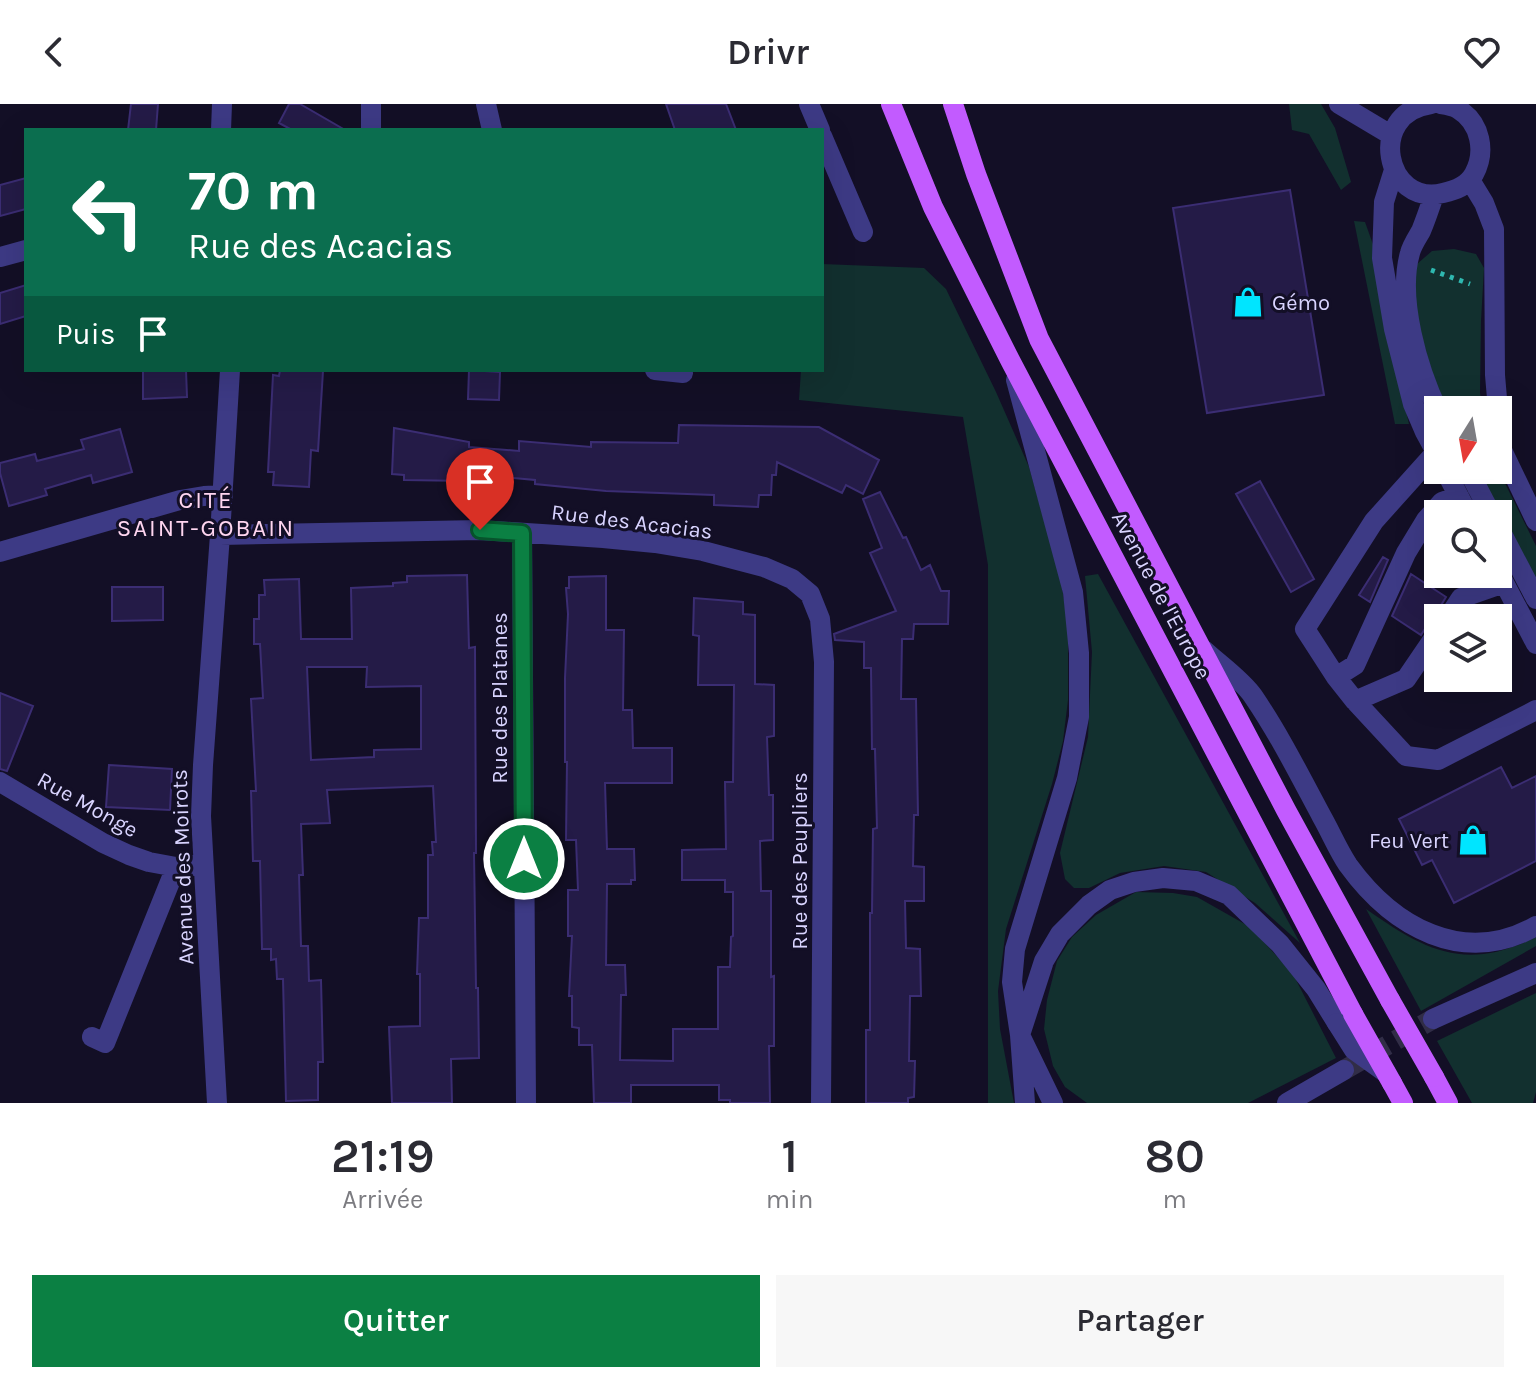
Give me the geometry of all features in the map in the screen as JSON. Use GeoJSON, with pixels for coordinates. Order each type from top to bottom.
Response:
{"type":"FeatureCollection","features":[{"type":"Feature","properties":{"kind":"main road","name":"Avenue de l'Europe"},"geometry":{"type":"LineString","coordinates":[[891,104],[933,207],[1345,1018],[1389,1078],[1403,1103]]}},
{"type":"Feature","properties":{"kind":"main road","name":"Avenue de l'Europe"},"geometry":{"type":"LineString","coordinates":[[953,104],[976,174],[1039,339],[1199,646],[1448,1103]]}},
{"type":"Feature","properties":{"kind":"street"},"geometry":{"type":"LineString","coordinates":[[221,128],[222,104]]}},
{"type":"Feature","properties":{"kind":"street"},"geometry":{"type":"LineString","coordinates":[[371,104],[371,128]]}},
{"type":"Feature","properties":{"kind":"street"},"geometry":{"type":"LineString","coordinates":[[486,104],[492,128]]}},
{"type":"Feature","properties":{"kind":"street"},"geometry":{"type":"LineString","coordinates":[[809,104],[819,128]]}},
{"type":"Feature","properties":{"kind":"street"},"geometry":{"type":"LineString","coordinates":[[1339,104],[1391,135]]}},
{"type":"Feature","properties":{"kind":"street"},"geometry":{"type":"LineString","coordinates":[[1431,104],[1421,105],[1399,121],[1391,135],[1389,155],[1394,170],[1404,183],[1419,192],[1434,195],[1457,190],[1470,180],[1481,154],[1472,111],[1440,104]]}},
{"type":"Feature","properties":{"kind":"street"},"geometry":{"type":"LineString","coordinates":[[824,141],[863,232]]}},
{"type":"Feature","properties":{"kind":"street"},"geometry":{"type":"LineString","coordinates":[[1394,170],[1384,202],[1382,258],[1394,329],[1413,404],[1424,426]]}},
{"type":"Feature","properties":{"kind":"street"},"geometry":{"type":"LineString","coordinates":[[1470,180],[1484,203],[1494,229],[1497,396]]}},
{"type":"Feature","properties":{"kind":"street"},"geometry":{"type":"LineString","coordinates":[[1432,396],[1409,320],[1406,271],[1411,249],[1434,195]]}},
{"type":"Feature","properties":{"kind":"street"},"geometry":{"type":"LineString","coordinates":[[0,257],[24,251]]}},
{"type":"Feature","properties":{"kind":"street"},"geometry":{"type":"LineString","coordinates":[[1010,360],[1073,592],[1079,653],[1079,717],[1067,778],[1015,949],[1012,982],[1025,1103]]}},
{"type":"Feature","properties":{"kind":"street","name":"Avenue des Moirots"},"geometry":{"type":"LineString","coordinates":[[217,1103],[201,816],[230,372]]}},
{"type":"Feature","properties":{"kind":"street"},"geometry":{"type":"LineString","coordinates":[[674,372],[683,373]]}},
{"type":"Feature","properties":{"kind":"street"},"geometry":{"type":"LineString","coordinates":[[1512,471],[1536,521]]}},
{"type":"Feature","properties":{"kind":"street"},"geometry":{"type":"LineString","coordinates":[[1424,474],[1374,521],[1305,629],[1355,701],[1406,756],[1438,760],[1536,710]]}},
{"type":"Feature","properties":{"kind":"street"},"geometry":{"type":"LineString","coordinates":[[0,552],[180,500],[223,495]]}},
{"type":"Feature","properties":{"kind":"street"},"geometry":{"type":"LineString","coordinates":[[1336,677],[1355,665],[1406,553],[1424,523]]}},
{"type":"Feature","properties":{"kind":"street","name":"Rue des Acacias"},"geometry":{"type":"LineString","coordinates":[[220,535],[480,530],[655,543],[703,551],[764,567],[792,579],[810,594],[820,619]]}},
{"type":"Feature","properties":{"kind":"street","name":"Rue des Platanes"},"geometry":{"type":"LineString","coordinates":[[522,533],[526,1103]]}},
{"type":"Feature","properties":{"kind":"street"},"geometry":{"type":"LineString","coordinates":[[1512,553],[1536,599]]}},
{"type":"Feature","properties":{"kind":"street"},"geometry":{"type":"LineString","coordinates":[[1457,604],[1461,598],[1480,588]]}},
{"type":"Feature","properties":{"kind":"street"},"geometry":{"type":"LineString","coordinates":[[1507,588],[1536,644]]}},
{"type":"Feature","properties":{"kind":"street","name":"Rue des Peupliers"},"geometry":{"type":"LineString","coordinates":[[820,619],[824,662],[821,1103]]}},
{"type":"Feature","properties":{"kind":"street"},"geometry":{"type":"LineString","coordinates":[[1199,646],[1251,692],[1347,863],[1371,893],[1400,918],[1448,940],[1474,944],[1498,941],[1536,926]]}},
{"type":"Feature","properties":{"kind":"street"},"geometry":{"type":"LineString","coordinates":[[1355,701],[1406,679],[1424,653]]}},
{"type":"Feature","properties":{"kind":"street","name":"Rue Monge"},"geometry":{"type":"LineString","coordinates":[[0,782],[129,855],[176,867],[203,864]]}},
{"type":"Feature","properties":{"kind":"street"},"geometry":{"type":"LineString","coordinates":[[92,1037],[105,1043],[176,867]]}},
{"type":"Feature","properties":{"kind":"street"},"geometry":{"type":"LineString","coordinates":[[1053,1103],[1020,1035],[1044,961],[1060,934],[1089,905],[1105,893],[1134,882],[1163,878],[1196,881],[1229,895],[1280,944],[1316,989],[1345,1018]]}},
{"type":"Feature","properties":{"kind":"street"},"geometry":{"type":"LineString","coordinates":[[1433,1019],[1536,973]]}},
{"type":"Feature","properties":{"kind":"street"},"geometry":{"type":"LineString","coordinates":[[1287,1103],[1344,1070]]}},
{"type":"Feature","properties":{"kind":"path"},"geometry":{"type":"LineString","coordinates":[[1428,270],[1466,281],[1494,300]]}},
{"type":"Feature","properties":{"kind":"green space"},"geometry":{"type":"Polygon","coordinates":[[[1289,104],[1321,104],[1335,128],[1351,182],[1341,190],[1309,134],[1292,130],[1289,104]]]}},
{"type":"Feature","properties":{"kind":"green space"},"geometry":{"type":"Polygon","coordinates":[[[1354,221],[1365,222],[1375,250],[1391,348],[1409,424],[1395,424],[1354,221]]]}},
{"type":"Feature","properties":{"kind":"green space"},"geometry":{"type":"Polygon","coordinates":[[[1454,249],[1476,254],[1484,268],[1481,396],[1441,396],[1432,373],[1410,283],[1417,264],[1432,251],[1454,249]]]}},
{"type":"Feature","properties":{"kind":"green space"},"geometry":{"type":"Polygon","coordinates":[[[824,264],[924,268],[946,289],[1029,467],[1061,580],[1068,627],[1068,700],[1063,741],[1052,784],[1006,929],[998,991],[1000,1029],[1014,1103],[988,1103],[988,565],[963,417],[799,400],[801,372],[824,372],[824,264]]]}},
{"type":"Feature","properties":{"kind":"green space"},"geometry":{"type":"Polygon","coordinates":[[[1485,484],[1505,484],[1536,546],[1536,583],[1512,536],[1512,500],[1493,500],[1485,484]]]}},
{"type":"Feature","properties":{"kind":"green space"},"geometry":{"type":"Polygon","coordinates":[[[1098,574],[1300,943],[1255,903],[1206,872],[1164,866],[1120,873],[1089,888],[1074,888],[1065,879],[1060,853],[1088,737],[1092,652],[1085,576],[1098,574]]]}},
{"type":"Feature","properties":{"kind":"green space"},"geometry":{"type":"Polygon","coordinates":[[[1136,892],[1197,897],[1250,927],[1293,974],[1336,1058],[1248,1103],[1087,1103],[1065,1087],[1053,1066],[1044,1029],[1047,1000],[1057,961],[1072,937],[1096,915],[1136,892]]]}},
{"type":"Feature","properties":{"kind":"green space"},"geometry":{"type":"Polygon","coordinates":[[[1366,909],[1408,936],[1447,952],[1467,955],[1488,953],[1511,948],[1536,937],[1536,946],[1421,1011],[1366,909]]]}},
{"type":"Feature","properties":{"kind":"green space"},"geometry":{"type":"Polygon","coordinates":[[[1536,993],[1536,1092],[1533,1103],[1472,1103],[1437,1041],[1536,993]]]}},
{"type":"Feature","properties":{"kind":"building"},"geometry":{"type":"Polygon","coordinates":[[[131,104],[158,104],[156,128],[128,128],[131,104]]]}},
{"type":"Feature","properties":{"kind":"building"},"geometry":{"type":"Polygon","coordinates":[[[289,104],[300,104],[342,128],[288,128],[279,123],[289,104]]]}},
{"type":"Feature","properties":{"kind":"building"},"geometry":{"type":"Polygon","coordinates":[[[666,104],[726,104],[735,128],[674,128],[666,104]]]}},
{"type":"Feature","properties":{"kind":"building"},"geometry":{"type":"Polygon","coordinates":[[[24,179],[24,210],[0,216],[0,185],[24,179]]]}},
{"type":"Feature","properties":{"kind":"building","name":"Gémo"},"geometry":{"type":"Polygon","coordinates":[[[1290,190],[1324,395],[1207,413],[1173,208],[1290,190]]]}},
{"type":"Feature","properties":{"kind":"building"},"geometry":{"type":"Polygon","coordinates":[[[24,286],[24,317],[0,324],[0,293],[24,286]]]}},
{"type":"Feature","properties":{"kind":"building"},"geometry":{"type":"Polygon","coordinates":[[[143,372],[186,372],[187,397],[143,399],[143,372]]]}},
{"type":"Feature","properties":{"kind":"building"},"geometry":{"type":"Polygon","coordinates":[[[280,372],[323,372],[318,451],[311,450],[309,487],[273,485],[274,472],[268,472],[273,375],[279,376],[280,372]]]}},
{"type":"Feature","properties":{"kind":"building"},"geometry":{"type":"Polygon","coordinates":[[[469,372],[500,372],[499,400],[468,399],[469,372]]]}},
{"type":"Feature","properties":{"kind":"building"},"geometry":{"type":"Polygon","coordinates":[[[679,425],[819,427],[879,460],[863,494],[846,485],[842,493],[777,462],[776,475],[772,475],[771,495],[759,495],[758,507],[714,505],[714,495],[606,491],[468,474],[468,481],[404,480],[404,475],[392,474],[394,428],[469,442],[469,447],[519,451],[519,441],[591,447],[591,442],[678,443],[679,425]]]}},
{"type":"Feature","properties":{"kind":"building"},"geometry":{"type":"Polygon","coordinates":[[[120,429],[132,472],[93,483],[91,475],[45,489],[47,495],[9,506],[0,463],[35,454],[37,461],[84,449],[81,440],[120,429]]]}},
{"type":"Feature","properties":{"kind":"building"},"geometry":{"type":"Polygon","coordinates":[[[1260,481],[1314,579],[1291,592],[1236,494],[1260,481]]]}},
{"type":"Feature","properties":{"kind":"building"},"geometry":{"type":"Polygon","coordinates":[[[880,492],[921,570],[930,565],[941,591],[949,591],[948,624],[914,624],[913,639],[902,639],[901,699],[916,699],[918,815],[914,815],[913,866],[924,867],[924,901],[905,901],[906,948],[920,949],[921,996],[910,996],[909,1061],[915,1061],[914,1097],[908,1098],[908,1103],[866,1103],[873,829],[877,828],[871,668],[864,668],[864,642],[835,640],[834,634],[896,611],[870,553],[882,548],[863,499],[880,492]]]}},
{"type":"Feature","properties":{"kind":"building"},"geometry":{"type":"Polygon","coordinates":[[[1383,557],[1388,560],[1370,602],[1359,595],[1383,557]]]}},
{"type":"Feature","properties":{"kind":"building"},"geometry":{"type":"Polygon","coordinates":[[[1411,574],[1424,583],[1424,588],[1432,588],[1446,597],[1442,604],[1424,604],[1424,630],[1421,635],[1392,616],[1411,574]]]}},
{"type":"Feature","properties":{"kind":"building"},"geometry":{"type":"Polygon","coordinates":[[[467,575],[469,648],[475,647],[474,853],[479,1058],[451,1059],[452,1103],[392,1103],[389,1027],[420,1026],[420,974],[417,974],[419,918],[428,918],[428,855],[433,855],[432,842],[436,842],[433,786],[327,790],[330,823],[301,824],[303,875],[299,875],[301,946],[308,946],[309,981],[321,980],[323,1062],[318,1062],[318,1100],[286,1101],[283,979],[277,979],[276,959],[271,960],[271,949],[262,949],[260,861],[253,861],[251,791],[256,791],[251,699],[263,698],[260,644],[254,644],[254,619],[259,619],[259,595],[265,595],[264,580],[299,579],[301,639],[352,639],[351,588],[393,586],[393,583],[407,582],[407,576],[467,575]],[[307,667],[311,760],[374,757],[374,750],[421,749],[421,686],[366,687],[367,667],[307,667]]]}},
{"type":"Feature","properties":{"kind":"building"},"geometry":{"type":"Polygon","coordinates":[[[606,576],[606,630],[624,630],[623,710],[632,710],[633,748],[672,748],[672,783],[605,783],[607,849],[634,849],[635,880],[631,880],[631,884],[607,884],[606,965],[625,965],[626,995],[621,995],[620,1060],[673,1061],[673,1029],[718,1029],[718,967],[730,967],[733,892],[725,892],[725,880],[682,880],[682,850],[726,849],[725,782],[733,782],[734,685],[698,685],[699,636],[693,635],[694,598],[743,602],[743,614],[755,615],[755,684],[774,685],[774,736],[767,737],[769,795],[773,795],[773,840],[760,841],[761,891],[771,891],[774,1046],[769,1046],[770,1103],[719,1100],[719,1085],[631,1085],[631,1103],[594,1103],[592,1045],[579,1045],[579,1028],[572,1027],[572,996],[569,996],[572,936],[568,936],[568,890],[578,890],[576,840],[566,840],[566,588],[569,588],[569,577],[606,576]]]}},
{"type":"Feature","properties":{"kind":"building"},"geometry":{"type":"Polygon","coordinates":[[[112,587],[163,587],[163,620],[112,621],[112,587]]]}},
{"type":"Feature","properties":{"kind":"building"},"geometry":{"type":"Polygon","coordinates":[[[0,693],[33,706],[7,771],[0,769],[0,693]]]}},
{"type":"Feature","properties":{"kind":"building"},"geometry":{"type":"Polygon","coordinates":[[[109,765],[172,769],[170,810],[106,807],[109,765]]]}},
{"type":"Feature","properties":{"kind":"building","name":"Feu Vert"},"geometry":{"type":"Polygon","coordinates":[[[1501,767],[1512,788],[1536,776],[1536,861],[1454,903],[1432,860],[1422,865],[1399,819],[1501,767]]]}},
{"type":"Feature","properties":{"kind":"tunnel"},"geometry":{"type":"LineString","coordinates":[[1344,1070],[1433,1019]]}},
{"type":"Feature","properties":{"kind":"place","name":"Gémo"},"geometry":{"type":"Point","coordinates":[1248,302]}},
{"type":"Feature","properties":{"kind":"place","name":"Feu Vert"},"geometry":{"type":"Point","coordinates":[1473,840]}},
{"type":"Feature","properties":{"kind":"district","name":"CITÉ SAINT-GOBAIN"},"geometry":{"type":"Point","coordinates":[206,514]}},
{"type":"Feature","properties":{"kind":"route"},"geometry":{"type":"LineString","coordinates":[[480,530],[522,533],[524,859]]}}]}
